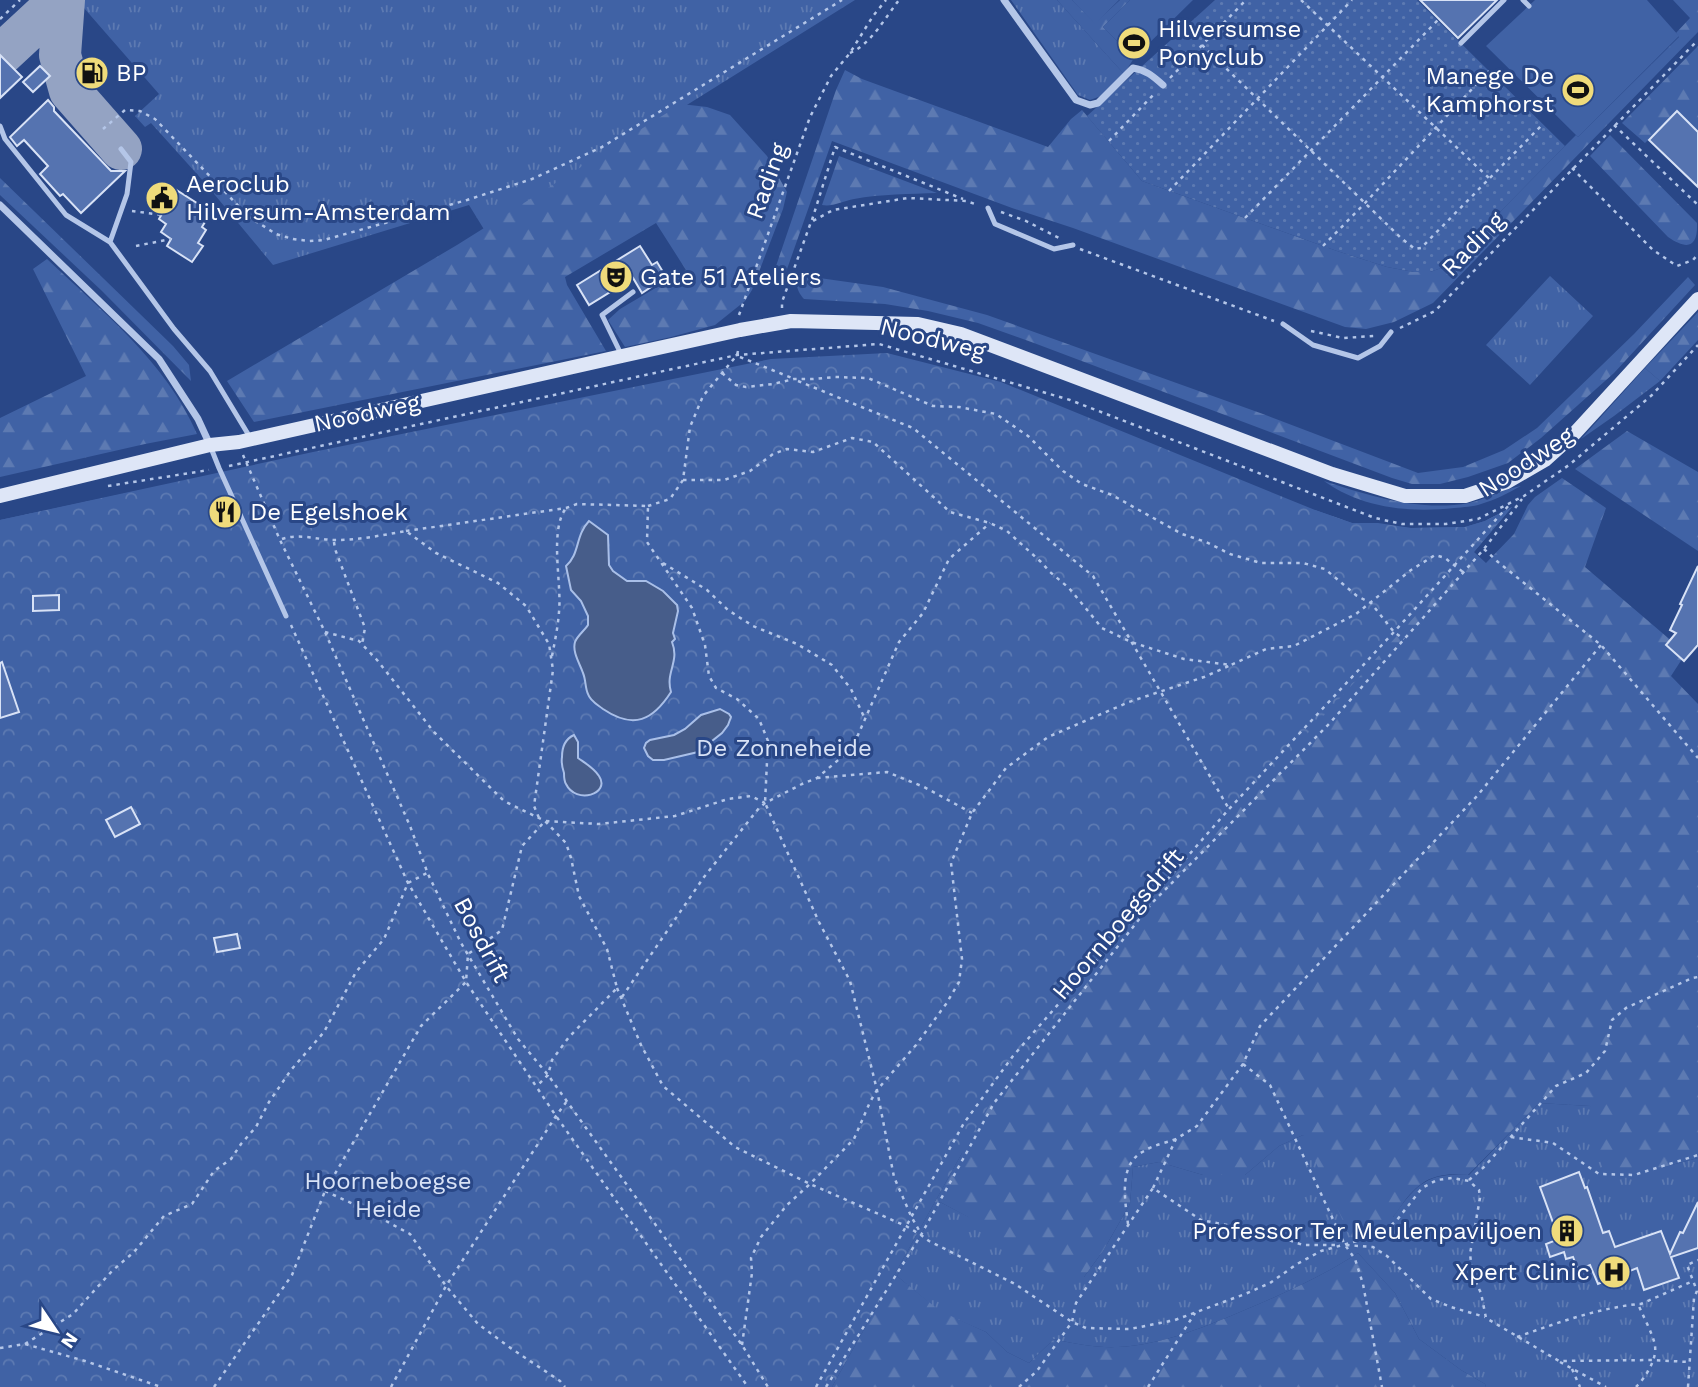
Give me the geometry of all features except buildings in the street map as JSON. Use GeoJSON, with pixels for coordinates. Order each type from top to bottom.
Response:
{"type":"FeatureCollection","features":[{"type":"Feature","properties":{"kind":"main road","name":"Noodweg"},"geometry":{"type":"LineString","coordinates":[[0,496],[210,444],[251,439],[790,321],[918,324],[961,334],[1332,474],[1405,496],[1465,496],[1507,482],[1545,460],[1576,433],[1698,299]]}},
{"type":"Feature","properties":{"kind":"street"},"geometry":{"type":"LineString","coordinates":[[1004,0],[1076,100],[1090,105],[1097,103],[1133,68],[1143,69],[1163,85]]}},
{"type":"Feature","properties":{"kind":"street"},"geometry":{"type":"LineString","coordinates":[[0,205],[159,359],[198,419],[210,444]]}},
{"type":"Feature","properties":{"kind":"lane"},"geometry":{"type":"LineString","coordinates":[[1461,43],[1504,0]]}},
{"type":"Feature","properties":{"kind":"lane"},"geometry":{"type":"LineString","coordinates":[[1523,0],[1529,6]]}},
{"type":"Feature","properties":{"kind":"lane"},"geometry":{"type":"LineString","coordinates":[[0,126],[5,139],[66,215],[110,242],[174,329],[210,371],[251,439]]}},
{"type":"Feature","properties":{"kind":"lane"},"geometry":{"type":"LineString","coordinates":[[110,242],[127,194],[131,162],[121,149]]}},
{"type":"Feature","properties":{"kind":"lane"},"geometry":{"type":"LineString","coordinates":[[988,208],[995,224],[1054,249],[1073,245]]}},
{"type":"Feature","properties":{"kind":"lane"},"geometry":{"type":"LineString","coordinates":[[622,356],[602,315],[633,292]]}},
{"type":"Feature","properties":{"kind":"lane"},"geometry":{"type":"LineString","coordinates":[[1283,324],[1312,345],[1358,358],[1380,346],[1391,332]]}},
{"type":"Feature","properties":{"kind":"lane"},"geometry":{"type":"LineString","coordinates":[[210,444],[286,616]]}},
{"type":"Feature","properties":{"kind":"path"},"geometry":{"type":"LineString","coordinates":[[0,19],[20,0]]}},
{"type":"Feature","properties":{"kind":"path"},"geometry":{"type":"LineString","coordinates":[[103,129],[125,110],[140,111],[155,119],[249,217],[276,234],[293,239],[324,240],[532,180],[567,164],[602,147],[842,0]]}},
{"type":"Feature","properties":{"kind":"path","name":"Rading"},"geometry":{"type":"LineString","coordinates":[[737,355],[741,330],[738,318],[810,117],[831,76],[886,0]]}},
{"type":"Feature","properties":{"kind":"path","name":"Rading"},"geometry":{"type":"LineString","coordinates":[[850,53],[859,49],[899,0]]}},
{"type":"Feature","properties":{"kind":"path"},"geometry":{"type":"LineString","coordinates":[[1109,141],[1246,0]]}},
{"type":"Feature","properties":{"kind":"path"},"geometry":{"type":"LineString","coordinates":[[1301,0],[1489,178]]}},
{"type":"Feature","properties":{"kind":"path"},"geometry":{"type":"LineString","coordinates":[[1169,191],[1352,0]]}},
{"type":"Feature","properties":{"kind":"path"},"geometry":{"type":"LineString","coordinates":[[1245,218],[1438,20]]}},
{"type":"Feature","properties":{"kind":"path","name":"Rading"},"geometry":{"type":"LineString","coordinates":[[782,323],[782,302],[835,147],[966,201],[1026,221],[1073,245],[1283,324],[1343,338],[1391,332],[1435,311],[1698,40]]}},
{"type":"Feature","properties":{"kind":"path"},"geometry":{"type":"LineString","coordinates":[[1202,46],[1401,239],[1415,249],[1421,248],[1543,124]]}},
{"type":"Feature","properties":{"kind":"path"},"geometry":{"type":"LineString","coordinates":[[1323,246],[1489,71]]}},
{"type":"Feature","properties":{"kind":"path"},"geometry":{"type":"LineString","coordinates":[[1614,125],[1698,205]]}},
{"type":"Feature","properties":{"kind":"path"},"geometry":{"type":"LineString","coordinates":[[1572,168],[1653,250],[1677,266],[1693,260],[1698,254]]}},
{"type":"Feature","properties":{"kind":"path","name":"Rading"},"geometry":{"type":"LineString","coordinates":[[811,222],[833,210],[908,198],[966,201]]}},
{"type":"Feature","properties":{"kind":"path"},"geometry":{"type":"LineString","coordinates":[[132,211],[162,215]]}},
{"type":"Feature","properties":{"kind":"path"},"geometry":{"type":"LineString","coordinates":[[136,246],[171,239]]}},
{"type":"Feature","properties":{"kind":"path","name":"Noodweg"},"geometry":{"type":"LineString","coordinates":[[103,487],[246,463],[737,355],[879,344],[1070,400],[1375,518],[1402,524],[1446,524],[1478,519],[1524,496],[1569,465],[1652,395],[1698,345]]}},
{"type":"Feature","properties":{"kind":"path"},"geometry":{"type":"LineString","coordinates":[[281,540],[297,536],[334,540],[373,537],[566,508],[577,504],[648,506],[670,499],[683,480],[690,428],[703,397],[737,355],[913,428],[1093,576],[1229,809]]}},
{"type":"Feature","properties":{"kind":"path"},"geometry":{"type":"LineString","coordinates":[[722,373],[736,385],[746,387],[794,379],[868,378],[933,406],[959,407],[996,414],[1028,436],[1063,471],[1083,484],[1112,495],[1182,534],[1230,554],[1261,563],[1303,563],[1325,569],[1357,596],[1371,603],[1394,632],[1404,639]]}},
{"type":"Feature","properties":{"kind":"path"},"geometry":{"type":"LineString","coordinates":[[683,480],[724,480],[750,471],[773,454],[787,449],[813,452],[852,438],[873,442],[950,512],[990,523],[1007,531],[1069,587],[1102,628],[1131,642],[1184,659],[1231,665]]}},
{"type":"Feature","properties":{"kind":"path","name":"Bosdrift"},"geometry":{"type":"LineString","coordinates":[[246,463],[325,632],[428,873],[468,954],[518,1039],[567,1101],[742,1345],[768,1387]]}},
{"type":"Feature","properties":{"kind":"path","name":"Hoornboegsdrift"},"geometry":{"type":"LineString","coordinates":[[826,1387],[921,1235],[994,1103],[1152,903],[1329,724],[1484,548],[1524,496]]}},
{"type":"Feature","properties":{"kind":"path"},"geometry":{"type":"LineString","coordinates":[[816,1387],[964,1123],[1013,1056],[1229,809],[1512,502]]}},
{"type":"Feature","properties":{"kind":"path"},"geometry":{"type":"LineString","coordinates":[[648,506],[647,542],[692,607],[705,645],[709,676],[716,688],[737,699],[759,719],[768,741],[765,803],[819,922],[850,981],[877,1090],[894,1177],[921,1235]]}},
{"type":"Feature","properties":{"kind":"path"},"geometry":{"type":"LineString","coordinates":[[552,660],[559,610],[557,554],[560,516],[566,508]]}},
{"type":"Feature","properties":{"kind":"path"},"geometry":{"type":"LineString","coordinates":[[622,997],[704,877],[759,808],[817,778],[843,756],[858,734],[899,642],[922,613],[949,559],[990,523]]}},
{"type":"Feature","properties":{"kind":"path"},"geometry":{"type":"LineString","coordinates":[[407,531],[436,553],[498,583],[526,606],[549,644],[553,670],[534,806],[539,818]]}},
{"type":"Feature","properties":{"kind":"path"},"geometry":{"type":"LineString","coordinates":[[334,540],[365,628],[362,644]]}},
{"type":"Feature","properties":{"kind":"path"},"geometry":{"type":"LineString","coordinates":[[1484,548],[1601,645],[1698,758]]}},
{"type":"Feature","properties":{"kind":"path"},"geometry":{"type":"LineString","coordinates":[[742,1345],[752,1273],[751,1258],[761,1237],[787,1205],[854,1139],[877,1090],[916,1045],[959,982],[962,959],[951,863],[972,813],[1006,768],[1048,737],[1129,702],[1204,677],[1266,649],[1294,646],[1356,614],[1411,570],[1435,555],[1441,556],[1463,572]]}},
{"type":"Feature","properties":{"kind":"path"},"geometry":{"type":"LineString","coordinates":[[661,562],[707,590],[728,610],[753,626],[797,644],[832,665],[851,690],[865,719]]}},
{"type":"Feature","properties":{"kind":"path"},"geometry":{"type":"LineString","coordinates":[[286,616],[296,631],[296,637],[408,883],[466,982],[509,1049],[748,1387]]}},
{"type":"Feature","properties":{"kind":"path"},"geometry":{"type":"LineString","coordinates":[[325,632],[359,641],[434,732],[503,801],[545,821],[566,843],[579,896],[607,949],[617,988],[641,1045],[663,1086],[735,1147],[810,1184],[906,1226],[929,1241],[1014,1284],[1072,1322],[1086,1328],[1130,1329],[1175,1320],[1270,1283],[1321,1251],[1375,1236],[1387,1229],[1422,1188],[1437,1180],[1452,1178],[1469,1181],[1479,1191],[1480,1198],[1470,1254],[1486,1318]]}},
{"type":"Feature","properties":{"kind":"path"},"geometry":{"type":"LineString","coordinates":[[1128,1224],[1124,1192],[1128,1168],[1133,1158],[1144,1150],[1176,1139],[1196,1126],[1243,1064],[1260,1026],[1477,796],[1601,645]]}},
{"type":"Feature","properties":{"kind":"path"},"geometry":{"type":"LineString","coordinates":[[817,778],[887,772],[951,800],[972,813]]}},
{"type":"Feature","properties":{"kind":"path"},"geometry":{"type":"LineString","coordinates":[[545,821],[599,824],[675,816],[728,799],[751,796],[765,803]]}},
{"type":"Feature","properties":{"kind":"path"},"geometry":{"type":"LineString","coordinates":[[215,1387],[292,1275],[325,1191],[421,1026],[466,982],[468,954],[502,930],[522,846],[545,821]]}},
{"type":"Feature","properties":{"kind":"path"},"geometry":{"type":"LineString","coordinates":[[0,1348],[25,1344],[73,1314],[112,1271],[134,1252],[164,1216],[192,1204],[214,1171],[231,1159],[256,1127],[291,1070],[324,1032],[356,972],[384,939],[408,883],[428,873]]}},
{"type":"Feature","properties":{"kind":"path"},"geometry":{"type":"LineString","coordinates":[[1469,1181],[1556,1086],[1586,1073],[1605,1051],[1612,1020],[1626,1008],[1698,977]]}},
{"type":"Feature","properties":{"kind":"path"},"geometry":{"type":"LineString","coordinates":[[537,1086],[548,1075],[552,1060],[569,1037],[617,988]]}},
{"type":"Feature","properties":{"kind":"path"},"geometry":{"type":"LineString","coordinates":[[1243,1064],[1270,1085],[1345,1245],[1355,1259],[1363,1284],[1382,1387]]}},
{"type":"Feature","properties":{"kind":"path"},"geometry":{"type":"LineString","coordinates":[[391,1387],[446,1286],[567,1101]]}},
{"type":"Feature","properties":{"kind":"path"},"geometry":{"type":"LineString","coordinates":[[1509,1137],[1553,1143],[1600,1174],[1634,1175],[1698,1155]]}},
{"type":"Feature","properties":{"kind":"path"},"geometry":{"type":"LineString","coordinates":[[1019,1387],[1037,1371],[1072,1322],[1076,1303],[1153,1188],[1176,1139]]}},
{"type":"Feature","properties":{"kind":"path"},"geometry":{"type":"LineString","coordinates":[[1153,1188],[1201,1220],[1268,1233],[1303,1244],[1373,1247],[1387,1256],[1431,1299],[1486,1318],[1606,1387]]}},
{"type":"Feature","properties":{"kind":"path"},"geometry":{"type":"LineString","coordinates":[[325,1191],[410,1234],[446,1286],[478,1324],[565,1387]]}},
{"type":"Feature","properties":{"kind":"path"},"geometry":{"type":"LineString","coordinates":[[1688,1387],[1694,1298],[1698,1291],[1687,1265],[1698,1260]]}},
{"type":"Feature","properties":{"kind":"path"},"geometry":{"type":"LineString","coordinates":[[1517,1337],[1578,1315],[1641,1304],[1693,1282]]}},
{"type":"Feature","properties":{"kind":"path"},"geometry":{"type":"LineString","coordinates":[[1636,1387],[1653,1360],[1655,1346],[1637,1304]]}},
{"type":"Feature","properties":{"kind":"path"},"geometry":{"type":"LineString","coordinates":[[1148,1387],[1195,1312]]}},
{"type":"Feature","properties":{"kind":"path"},"geometry":{"type":"LineString","coordinates":[[25,1344],[161,1387]]}},
{"type":"Feature","properties":{"kind":"path"},"geometry":{"type":"LineString","coordinates":[[1559,1361],[1689,1362]]}},
{"type":"Feature","properties":{"kind":"path"},"geometry":{"type":"LineString","coordinates":[[1572,1368],[1580,1387]]}},
{"type":"Feature","properties":{"kind":"green space"},"geometry":{"type":"Polygon","coordinates":[[[77,0],[855,0],[485,231],[469,205],[273,265],[151,123],[145,127],[135,116],[159,94],[77,0]]]}},
{"type":"Feature","properties":{"kind":"green space"},"geometry":{"type":"Polygon","coordinates":[[[1011,0],[1057,0],[1124,74],[1101,96],[1090,100],[1078,95],[1011,0]]]}},
{"type":"Feature","properties":{"kind":"green space"},"geometry":{"type":"Polygon","coordinates":[[[1057,0],[1072,0],[1095,23],[1120,0],[1130,0],[1103,27],[1134,58],[1124,74],[1057,0]]]}},
{"type":"Feature","properties":{"kind":"green space","name":"Hilversumse Ponyclub"},"geometry":{"type":"Polygon","coordinates":[[[1072,0],[1119,0],[1095,24],[1072,0]]]}},
{"type":"Feature","properties":{"kind":"green space","name":"Hilversumse Ponyclub"},"geometry":{"type":"Polygon","coordinates":[[[1130,0],[1193,0],[1134,58],[1103,27],[1130,0]]]}},
{"type":"Feature","properties":{"kind":"green space"},"geometry":{"type":"Polygon","coordinates":[[[1215,0],[1417,0],[1565,146],[1464,251],[1447,266],[1430,272],[1387,267],[1142,181],[1087,116],[1215,0]]]}},
{"type":"Feature","properties":{"kind":"green space","name":"Manege De Kamphorst"},"geometry":{"type":"Polygon","coordinates":[[[1535,0],[1647,0],[1679,36],[1578,137],[1486,46],[1535,0]]]}},
{"type":"Feature","properties":{"kind":"green space"},"geometry":{"type":"Polygon","coordinates":[[[1673,0],[1698,0],[1698,32],[1433,303],[1394,322],[1366,329],[1345,327],[832,141],[786,272],[775,269],[845,70],[862,79],[1048,147],[1082,110],[1142,181],[1387,267],[1430,272],[1447,266],[1464,251],[1576,135],[1578,137],[1679,37],[1676,33],[1690,18],[1673,0]]]}},
{"type":"Feature","properties":{"kind":"green space"},"geometry":{"type":"Polygon","coordinates":[[[1698,46],[1698,184],[1654,143],[1649,139],[1645,143],[1622,123],[1698,46]]]}},
{"type":"Feature","properties":{"kind":"green space"},"geometry":{"type":"Polygon","coordinates":[[[681,104],[707,107],[730,115],[767,156],[787,192],[752,290],[745,301],[715,325],[625,347],[608,320],[620,309],[686,270],[656,223],[565,277],[567,285],[606,351],[254,422],[227,381],[457,245],[681,104]]]}},
{"type":"Feature","properties":{"kind":"green space"},"geometry":{"type":"Polygon","coordinates":[[[1610,135],[1697,223],[1696,238],[1693,242],[1681,244],[1668,237],[1590,156],[1610,135]]]}},
{"type":"Feature","properties":{"kind":"green space"},"geometry":{"type":"Polygon","coordinates":[[[839,156],[937,193],[875,196],[822,205],[839,156]]]}},
{"type":"Feature","properties":{"kind":"green space"},"geometry":{"type":"Polygon","coordinates":[[[0,178],[173,346],[189,365],[191,381],[102,291],[0,195],[0,178]]]}},
{"type":"Feature","properties":{"kind":"green space"},"geometry":{"type":"Polygon","coordinates":[[[47,259],[110,318],[150,361],[184,408],[197,434],[0,477],[0,418],[86,376],[33,269],[47,259]]]}},
{"type":"Feature","properties":{"kind":"green space"},"geometry":{"type":"Polygon","coordinates":[[[798,275],[883,287],[987,315],[1418,473],[1463,467],[1504,450],[1537,428],[1634,334],[1688,277],[1695,285],[1614,373],[1541,438],[1508,463],[1440,484],[1412,484],[978,323],[885,304],[804,299],[798,288],[798,275]]]}},
{"type":"Feature","properties":{"kind":"green space"},"geometry":{"type":"Polygon","coordinates":[[[1550,276],[1593,316],[1530,385],[1486,345],[1550,276]]]}},
{"type":"Feature","properties":{"kind":"green space"},"geometry":{"type":"Polygon","coordinates":[[[1698,312],[1698,340],[1660,381],[1645,368],[1698,312]]]}},
{"type":"Feature","properties":{"kind":"green space","name":"De Zonneheide"},"geometry":{"type":"Polygon","coordinates":[[[887,353],[1001,382],[1352,523],[1378,523],[1411,528],[1465,527],[1485,521],[1512,507],[1152,903],[991,1101],[832,1387],[0,1387],[0,520],[313,452],[771,359],[887,353]]]}},
{"type":"Feature","properties":{"kind":"green space"},"geometry":{"type":"Polygon","coordinates":[[[1645,368],[1660,381],[1581,439],[1645,368]]]}},
{"type":"Feature","properties":{"kind":"green space"},"geometry":{"type":"Polygon","coordinates":[[[1627,431],[1698,472],[1698,551],[1575,469],[1627,431]]]}},
{"type":"Feature","properties":{"kind":"green space","name":"Hoorneboegse Heide"},"geometry":{"type":"Polygon","coordinates":[[[198,478],[1315,510],[1352,523],[1411,528],[1465,527],[1485,521],[1512,507],[1474,552],[1486,563],[1514,534],[1528,505],[1535,497],[1562,478],[1606,508],[1585,567],[1681,649],[1682,659],[1671,676],[1698,704],[1698,1158],[1660,1168],[1603,1171],[1590,1106],[1539,1103],[1468,1175],[1447,1175],[1430,1179],[1415,1189],[1381,1228],[1371,1234],[1351,1238],[1303,1135],[1279,1146],[1245,1175],[1203,1175],[1159,1162],[1133,1167],[1130,1204],[1103,1251],[1084,1277],[1052,1275],[968,1217],[940,1202],[897,1276],[940,1311],[986,1332],[1007,1352],[1029,1363],[1054,1339],[1118,1347],[1152,1343],[1184,1334],[1290,1290],[1358,1253],[1395,1293],[1419,1339],[1486,1387],[832,1387],[962,1153],[0,1387],[0,520],[198,478]]]}},
{"type":"Feature","properties":{"kind":"green space"},"geometry":{"type":"Polygon","coordinates":[[[1324,481],[1395,501],[1432,505],[1469,503],[1521,486],[1478,505],[1420,510],[1370,503],[1324,481]]]}},
{"type":"Feature","properties":{"kind":"green space"},"geometry":{"type":"Polygon","coordinates":[[[1539,1103],[1590,1106],[1660,1168],[1698,1158],[1698,1387],[1486,1387],[1419,1339],[1395,1293],[1358,1253],[1290,1290],[1184,1334],[1152,1343],[1118,1347],[1054,1339],[1029,1363],[1007,1352],[986,1332],[940,1312],[897,1276],[940,1202],[1084,1277],[1103,1251],[1130,1204],[1133,1167],[1159,1162],[1203,1175],[1245,1175],[1279,1146],[1303,1135],[1393,1217],[1424,1183],[1443,1176],[1469,1175],[1539,1103]]]}},
{"type":"Feature","properties":{"kind":"shaded area"},"geometry":{"type":"Polygon","coordinates":[[[589,521],[608,535],[609,565],[613,571],[627,581],[646,581],[663,591],[677,605],[673,633],[675,639],[672,642],[674,655],[671,692],[657,709],[642,719],[624,719],[592,701],[575,654],[575,642],[588,625],[588,616],[581,601],[571,590],[566,566],[574,556],[581,533],[589,521]]]}},
{"type":"Feature","properties":{"kind":"shaded area"},"geometry":{"type":"Polygon","coordinates":[[[720,709],[731,717],[728,725],[698,752],[664,760],[653,760],[648,756],[644,748],[650,740],[674,735],[701,715],[720,709]]]}},
{"type":"Feature","properties":{"kind":"shaded area"},"geometry":{"type":"Polygon","coordinates":[[[574,735],[578,742],[578,758],[595,771],[601,782],[600,788],[591,795],[577,794],[565,782],[563,750],[566,741],[574,735]]]}},
{"type":"Feature","properties":{"kind":"taxiway"},"geometry":{"type":"LineString","coordinates":[[3,53],[60,0]]}},
{"type":"Feature","properties":{"kind":"taxiway"},"geometry":{"type":"LineString","coordinates":[[64,0],[60,55],[70,91],[121,149]]}},
{"type":"Feature","properties":{"kind":"place","name":"Hilversumse Ponyclub"},"geometry":{"type":"Point","coordinates":[1134,43]}},
{"type":"Feature","properties":{"kind":"place","name":"BP"},"geometry":{"type":"Point","coordinates":[92,73]}},
{"type":"Feature","properties":{"kind":"place","name":"Manege De Kamphorst"},"geometry":{"type":"Point","coordinates":[1578,90]}},
{"type":"Feature","properties":{"kind":"place","name":"Aeroclub Hilversum-Amsterdam"},"geometry":{"type":"Point","coordinates":[162,198]}},
{"type":"Feature","properties":{"kind":"place","name":"Gate 51 Ateliers"},"geometry":{"type":"Point","coordinates":[616,277]}},
{"type":"Feature","properties":{"kind":"place","name":"De Egelshoek"},"geometry":{"type":"Point","coordinates":[225,512]}},
{"type":"Feature","properties":{"kind":"place","name":"Professor Ter Meulenpaviljoen"},"geometry":{"type":"Point","coordinates":[1567,1231]}},
{"type":"Feature","properties":{"kind":"place","name":"Xpert Clinic"},"geometry":{"type":"Point","coordinates":[1614,1272]}}]}
